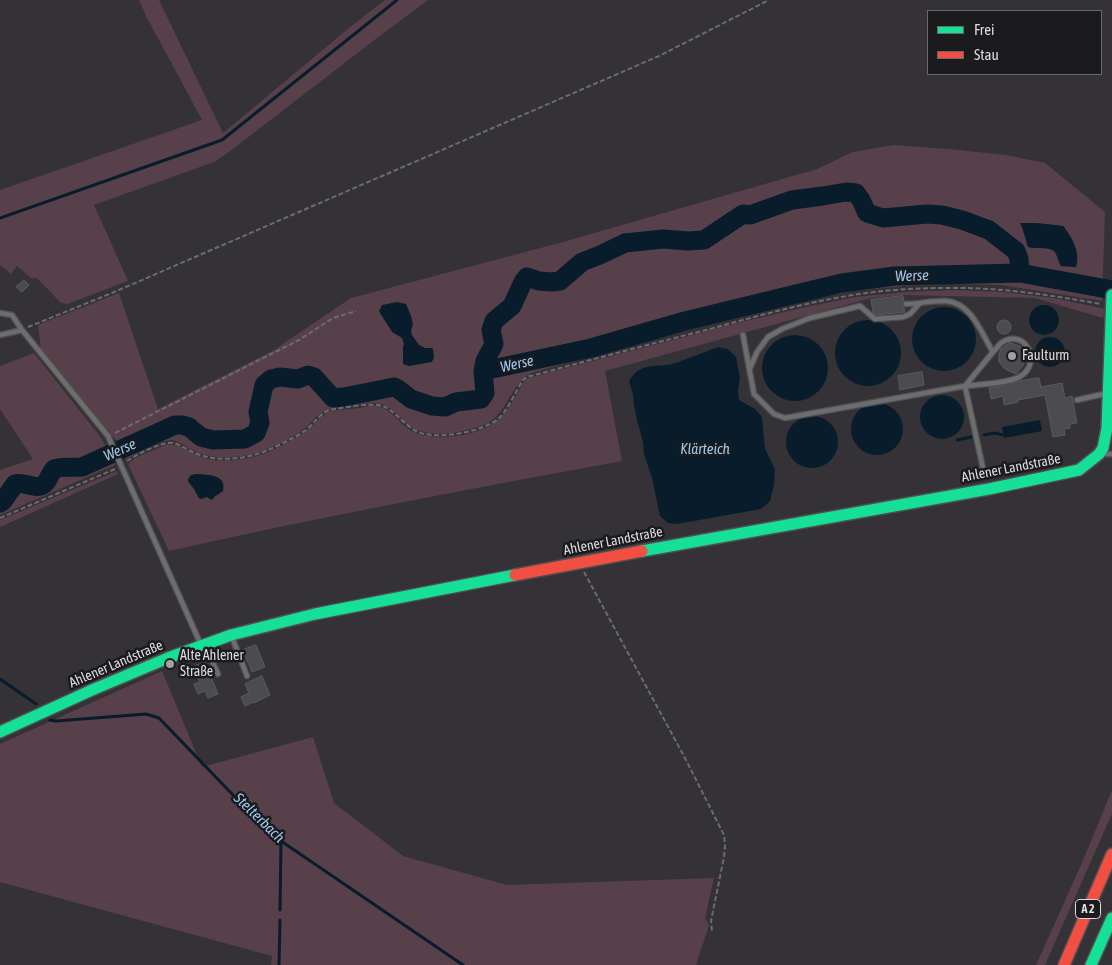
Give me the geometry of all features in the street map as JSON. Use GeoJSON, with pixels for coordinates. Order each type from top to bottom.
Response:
{"type":"FeatureCollection","features":[{"type":"Feature","properties":{"kind":"main road"},"geometry":{"type":"LineString","coordinates":[[1099,454],[1107,428],[1112,295]]}},
{"type":"Feature","properties":{"kind":"main road","name":"Ahlener Landstraße"},"geometry":{"type":"LineString","coordinates":[[0,732],[92,690],[203,645],[264,626],[579,562],[989,489],[1079,470],[1099,454]]}},
{"type":"Feature","properties":{"kind":"main road","name":"A 2"},"geometry":{"type":"LineString","coordinates":[[1064,965],[1112,854]]}},
{"type":"Feature","properties":{"kind":"main road","name":"A 2"},"geometry":{"type":"LineString","coordinates":[[1092,965],[1112,918]]}},
{"type":"Feature","properties":{"kind":"lane"},"geometry":{"type":"LineString","coordinates":[[906,304],[948,301],[962,307],[975,320],[993,352]]}},
{"type":"Feature","properties":{"kind":"lane"},"geometry":{"type":"LineString","coordinates":[[750,369],[768,337],[782,329],[810,318],[860,306],[875,319],[903,317],[910,314],[919,304]]}},
{"type":"Feature","properties":{"kind":"lane"},"geometry":{"type":"LineString","coordinates":[[0,313],[12,315],[108,436],[218,674]]}},
{"type":"Feature","properties":{"kind":"lane"},"geometry":{"type":"LineString","coordinates":[[0,335],[22,330]]}},
{"type":"Feature","properties":{"kind":"lane"},"geometry":{"type":"LineString","coordinates":[[742,335],[754,394],[774,414],[785,418],[1017,378],[1028,371],[1031,362],[1031,353],[1027,344],[1020,340],[1011,339],[1002,343],[965,386]]}},
{"type":"Feature","properties":{"kind":"lane"},"geometry":{"type":"LineString","coordinates":[[965,386],[984,473]]}},
{"type":"Feature","properties":{"kind":"lane"},"geometry":{"type":"LineString","coordinates":[[1077,400],[1109,392]]}},
{"type":"Feature","properties":{"kind":"lane"},"geometry":{"type":"LineString","coordinates":[[1099,454],[1112,454]]}},
{"type":"Feature","properties":{"kind":"lane"},"geometry":{"type":"LineString","coordinates":[[231,635],[247,676]]}},
{"type":"Feature","properties":{"kind":"path"},"geometry":{"type":"LineString","coordinates":[[22,330],[122,289],[659,56],[769,0]]}},
{"type":"Feature","properties":{"kind":"path"},"geometry":{"type":"LineString","coordinates":[[0,518],[165,443],[175,443],[209,458],[227,459],[254,455],[271,449],[305,430],[329,410],[376,404],[385,406],[408,427],[419,433],[431,435],[463,433],[483,428],[498,419],[523,380],[527,377],[740,320],[854,295],[947,288],[1002,289],[1100,304],[1111,309]]}},
{"type":"Feature","properties":{"kind":"path"},"geometry":{"type":"LineString","coordinates":[[108,436],[299,340],[333,318],[356,311]]}},
{"type":"Feature","properties":{"kind":"path"},"geometry":{"type":"LineString","coordinates":[[579,562],[685,758],[724,835],[724,857],[711,921],[712,931]]}},
{"type":"Feature","properties":{"kind":"shaded area"},"geometry":{"type":"Polygon","coordinates":[[[139,0],[159,0],[223,133],[385,0],[428,0],[214,162],[94,205],[128,281],[67,304],[61,303],[37,278],[31,278],[17,266],[11,274],[0,265],[0,190],[202,120],[139,0]]]}},
{"type":"Feature","properties":{"kind":"shaded area"},"geometry":{"type":"Polygon","coordinates":[[[893,145],[1006,155],[1045,163],[1105,212],[1102,301],[1001,285],[946,284],[853,291],[740,316],[531,373],[518,385],[497,416],[490,422],[473,429],[446,434],[427,433],[406,424],[385,405],[380,403],[356,404],[325,411],[301,432],[266,450],[232,457],[209,456],[171,440],[161,442],[126,460],[117,441],[41,349],[38,325],[119,293],[158,409],[274,350],[351,298],[563,242],[817,169],[853,152],[893,145]],[[1036,223],[1023,230],[1029,247],[1051,249],[1056,252],[1061,266],[1076,267],[1064,226],[1036,223]]]}},
{"type":"Feature","properties":{"kind":"shaded area"},"geometry":{"type":"Polygon","coordinates":[[[951,290],[1003,292],[1054,298],[1105,309],[1103,318],[1035,298],[904,295],[871,298],[605,371],[622,461],[338,515],[169,551],[128,464],[135,458],[165,445],[182,447],[208,459],[224,461],[250,458],[278,448],[306,431],[330,411],[372,406],[386,409],[410,430],[420,434],[443,437],[467,434],[479,431],[498,420],[506,412],[524,381],[528,378],[741,322],[806,307],[855,297],[951,290]],[[196,474],[188,481],[199,498],[207,497],[212,500],[220,494],[223,483],[220,480],[214,476],[196,474]]]}},
{"type":"Feature","properties":{"kind":"shaded area"},"geometry":{"type":"Polygon","coordinates":[[[34,353],[102,439],[115,465],[0,515],[0,470],[33,459],[0,409],[0,366],[34,353]]]}},
{"type":"Feature","properties":{"kind":"shaded area"},"geometry":{"type":"Polygon","coordinates":[[[117,471],[118,474],[0,527],[0,520],[117,471]]]}},
{"type":"Feature","properties":{"kind":"shaded area"},"geometry":{"type":"Polygon","coordinates":[[[162,671],[202,767],[313,737],[334,803],[403,856],[507,885],[714,878],[705,918],[709,925],[696,965],[271,965],[272,956],[0,882],[0,744],[162,671]]]}},
{"type":"Feature","properties":{"kind":"shaded area"},"geometry":{"type":"Polygon","coordinates":[[[1112,790],[1111,816],[1045,965],[1036,965],[1081,865],[1112,790]]]}},
{"type":"Feature","properties":{"kind":"water"},"geometry":{"type":"Polygon","coordinates":[[[1020,223],[1063,226],[1075,245],[1076,267],[1061,266],[1054,251],[1028,247],[1020,223]]]}},
{"type":"Feature","properties":{"kind":"water"},"geometry":{"type":"Polygon","coordinates":[[[397,302],[406,304],[413,324],[412,335],[419,345],[433,349],[434,357],[432,362],[409,366],[403,364],[404,344],[402,338],[392,332],[379,311],[382,305],[397,302]]]}},
{"type":"Feature","properties":{"kind":"water"},"geometry":{"type":"Polygon","coordinates":[[[1044,305],[1055,309],[1059,320],[1055,331],[1044,335],[1033,331],[1029,320],[1033,309],[1044,305]]]}},
{"type":"Feature","properties":{"kind":"water"},"geometry":{"type":"Polygon","coordinates":[[[938,307],[950,307],[967,316],[974,327],[976,339],[974,351],[967,362],[950,371],[938,371],[926,366],[917,357],[912,345],[912,333],[917,321],[926,312],[938,307]]]}},
{"type":"Feature","properties":{"kind":"water"},"geometry":{"type":"Polygon","coordinates":[[[868,320],[881,323],[891,330],[898,340],[901,353],[898,366],[891,376],[881,383],[868,386],[855,383],[845,376],[838,366],[835,353],[838,340],[845,330],[855,323],[868,320]]]}},
{"type":"Feature","properties":{"kind":"water"},"geometry":{"type":"Polygon","coordinates":[[[795,335],[808,338],[818,345],[825,355],[828,368],[825,381],[818,391],[808,398],[795,401],[782,398],[772,391],[765,381],[762,368],[765,355],[772,345],[782,338],[795,335]]]}},
{"type":"Feature","properties":{"kind":"water"},"geometry":{"type":"Polygon","coordinates":[[[1050,337],[1061,341],[1065,352],[1061,363],[1050,367],[1039,363],[1035,352],[1039,341],[1050,337]]]}},
{"type":"Feature","properties":{"kind":"water","name":"Klärteich"},"geometry":{"type":"Polygon","coordinates":[[[718,347],[728,349],[736,357],[740,378],[739,400],[755,409],[762,417],[765,449],[775,469],[770,501],[761,509],[677,524],[668,523],[660,516],[652,478],[644,454],[629,381],[639,370],[650,366],[676,363],[718,347]]]}},
{"type":"Feature","properties":{"kind":"water"},"geometry":{"type":"Polygon","coordinates":[[[942,395],[954,399],[960,405],[964,417],[960,429],[954,435],[942,439],[930,435],[924,429],[920,417],[924,405],[930,399],[942,395]]]}},
{"type":"Feature","properties":{"kind":"water"},"geometry":{"type":"Polygon","coordinates":[[[877,403],[887,405],[895,411],[901,419],[903,429],[901,439],[895,447],[887,453],[877,455],[867,453],[859,447],[853,439],[851,429],[853,419],[859,411],[867,405],[877,403]]]}},
{"type":"Feature","properties":{"kind":"water"},"geometry":{"type":"Polygon","coordinates":[[[812,416],[822,418],[830,424],[836,432],[838,442],[836,452],[830,460],[822,466],[812,468],[802,466],[794,460],[788,452],[786,442],[788,432],[794,424],[802,418],[812,416]]]}},
{"type":"Feature","properties":{"kind":"water"},"geometry":{"type":"Polygon","coordinates":[[[1040,420],[1042,431],[1004,438],[1002,427],[1040,420]]]}},
{"type":"Feature","properties":{"kind":"water"},"geometry":{"type":"Polygon","coordinates":[[[191,475],[211,475],[219,478],[222,481],[223,491],[212,500],[207,497],[200,499],[188,481],[191,475]]]}},
{"type":"Feature","properties":{"kind":"building"},"geometry":{"type":"Polygon","coordinates":[[[24,280],[29,285],[22,292],[16,287],[24,280]]]}},
{"type":"Feature","properties":{"kind":"building"},"geometry":{"type":"Polygon","coordinates":[[[903,296],[904,301],[902,305],[905,312],[876,315],[873,312],[871,300],[903,296]]]}},
{"type":"Feature","properties":{"kind":"building"},"geometry":{"type":"Polygon","coordinates":[[[1004,320],[1009,322],[1011,327],[1009,332],[1004,334],[999,332],[997,327],[999,322],[1004,320]]]}},
{"type":"Feature","properties":{"kind":"building","name":"Faulturm"},"geometry":{"type":"Polygon","coordinates":[[[1010,343],[1021,347],[1025,355],[1024,364],[1016,374],[1005,369],[999,362],[1001,349],[1010,343]]]}},
{"type":"Feature","properties":{"kind":"building"},"geometry":{"type":"Polygon","coordinates":[[[922,372],[924,385],[900,390],[898,376],[922,372]]]}},
{"type":"Feature","properties":{"kind":"building"},"geometry":{"type":"Polygon","coordinates":[[[1039,378],[1041,387],[1062,383],[1065,398],[1072,396],[1077,423],[1070,424],[1070,428],[1064,429],[1065,435],[1053,437],[1045,395],[1018,400],[1018,402],[1004,405],[1003,396],[991,399],[989,388],[1039,378]]]}},
{"type":"Feature","properties":{"kind":"building"},"geometry":{"type":"Polygon","coordinates":[[[256,645],[265,667],[252,672],[243,650],[256,645]]]}},
{"type":"Feature","properties":{"kind":"building"},"geometry":{"type":"Polygon","coordinates":[[[205,662],[218,694],[208,698],[205,691],[198,694],[194,684],[200,682],[193,667],[205,662]]]}},
{"type":"Feature","properties":{"kind":"building"},"geometry":{"type":"Polygon","coordinates":[[[262,676],[270,695],[245,706],[241,697],[249,693],[245,684],[262,676]]]}},
{"type":"Feature","properties":{"kind":"waterway"},"geometry":{"type":"LineString","coordinates":[[0,218],[222,140],[397,0]]}},
{"type":"Feature","properties":{"kind":"waterway"},"geometry":{"type":"LineString","coordinates":[[483,371],[485,361],[494,344],[491,330],[494,321],[512,306],[527,277],[539,281],[560,281],[582,262],[625,243],[663,239],[704,240],[743,214],[750,215],[792,200],[846,192],[856,193],[867,213],[883,218],[927,214],[942,215],[962,220],[989,230],[1016,251],[1019,259],[1020,273]]}},
{"type":"Feature","properties":{"kind":"waterway","name":"Werse"},"geometry":{"type":"LineString","coordinates":[[0,503],[15,484],[40,486],[47,481],[54,469],[82,467],[175,425],[189,427],[201,437],[213,440],[245,439],[256,433],[260,423],[258,412],[264,385],[271,379],[280,377],[298,379],[308,375],[314,377],[333,398],[394,387],[411,399],[432,406],[445,407],[456,402],[481,399],[485,393],[483,371],[591,348],[685,321],[842,283],[895,276],[1020,273],[1112,290]]}},
{"type":"Feature","properties":{"kind":"waterway"},"geometry":{"type":"LineString","coordinates":[[984,435],[995,433],[1003,435]]}},
{"type":"Feature","properties":{"kind":"waterway"},"geometry":{"type":"LineString","coordinates":[[957,440],[971,437]]}},
{"type":"Feature","properties":{"kind":"waterway"},"geometry":{"type":"LineString","coordinates":[[0,679],[36,704]]}},
{"type":"Feature","properties":{"kind":"waterway","name":"Stelterbach"},"geometry":{"type":"LineString","coordinates":[[50,720],[146,714],[159,718],[233,795],[281,841],[463,965]]}},
{"type":"Feature","properties":{"kind":"waterway"},"geometry":{"type":"LineString","coordinates":[[280,910],[281,841]]}},
{"type":"Feature","properties":{"kind":"waterway"},"geometry":{"type":"LineString","coordinates":[[279,965],[280,920]]}},
{"type":"Feature","properties":{"kind":"traffic: fast"},"geometry":{"type":"LineString","coordinates":[[642,551],[989,489],[1079,470],[1099,454],[1103,448],[1107,428],[1112,295]]}},
{"type":"Feature","properties":{"kind":"traffic: fast"},"geometry":{"type":"LineString","coordinates":[[0,732],[168,658],[231,635],[315,614],[515,575]]}},
{"type":"Feature","properties":{"kind":"traffic: fast"},"geometry":{"type":"LineString","coordinates":[[1091,965],[1112,918]]}},
{"type":"Feature","properties":{"kind":"traffic: jam"},"geometry":{"type":"LineString","coordinates":[[515,575],[642,551]]}},
{"type":"Feature","properties":{"kind":"traffic: jam"},"geometry":{"type":"LineString","coordinates":[[1064,965],[1112,854]]}},
{"type":"Feature","properties":{"kind":"place","name":"Faulturm"},"geometry":{"type":"Point","coordinates":[1012,356]}},
{"type":"Feature","properties":{"kind":"place","name":"Alte Ahlener Straße"},"geometry":{"type":"Point","coordinates":[170,664]}}]}
